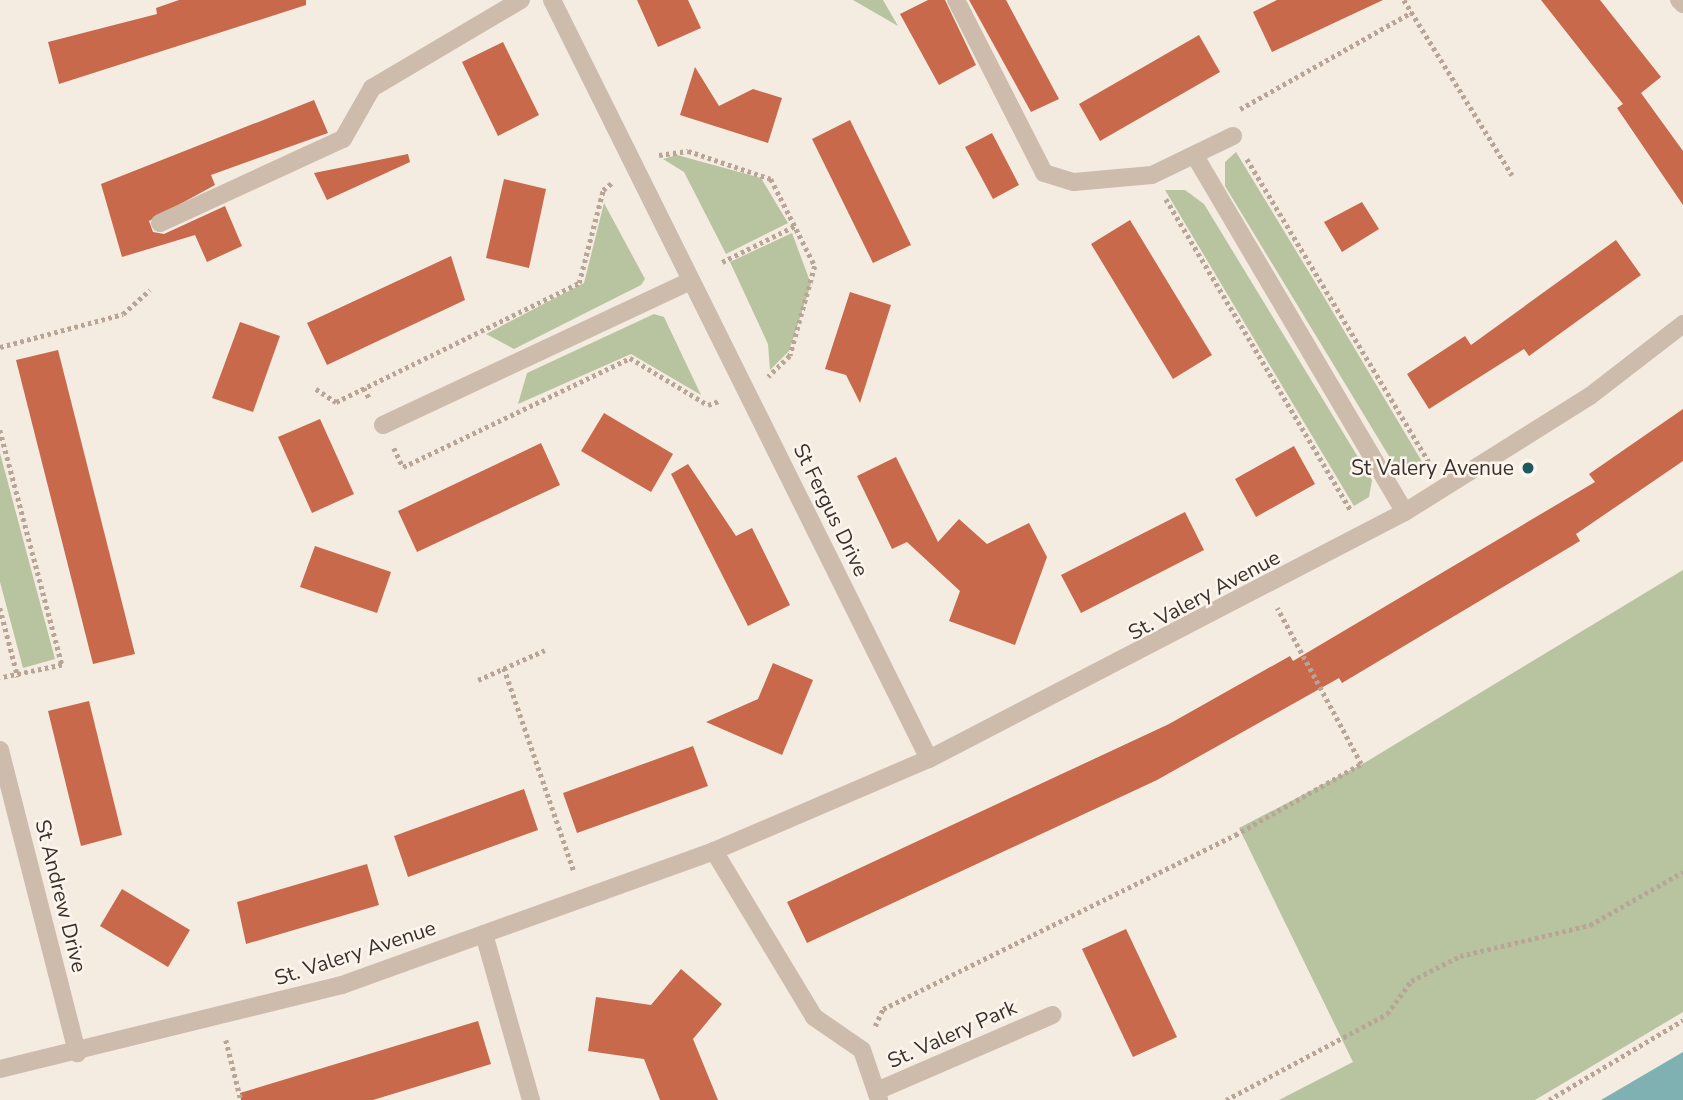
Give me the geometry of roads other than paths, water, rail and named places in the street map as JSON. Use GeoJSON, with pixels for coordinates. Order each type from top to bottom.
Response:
{"type":"FeatureCollection","features":[{"type":"Feature","properties":{"kind":"street"},"geometry":{"type":"LineString","coordinates":[[160,223],[343,139],[372,88],[521,0]]}},
{"type":"Feature","properties":{"kind":"street","name":"St Fergus Drive"},"geometry":{"type":"LineString","coordinates":[[552,0],[929,759]]}},
{"type":"Feature","properties":{"kind":"street"},"geometry":{"type":"LineString","coordinates":[[956,0],[1044,173],[1074,182],[1152,175],[1233,136]]}},
{"type":"Feature","properties":{"kind":"street"},"geometry":{"type":"LineString","coordinates":[[1679,0],[1683,4]]}},
{"type":"Feature","properties":{"kind":"street"},"geometry":{"type":"LineString","coordinates":[[1195,156],[1405,512]]}},
{"type":"Feature","properties":{"kind":"street"},"geometry":{"type":"LineString","coordinates":[[383,425],[691,281]]}},
{"type":"Feature","properties":{"kind":"street","name":"St. Valery Avenue"},"geometry":{"type":"LineString","coordinates":[[0,1069],[77,1053],[342,985],[714,851],[929,759],[1266,589],[1366,535],[1590,396],[1683,324]]}},
{"type":"Feature","properties":{"kind":"street","name":"St Andrew Drive"},"geometry":{"type":"LineString","coordinates":[[0,750],[77,1053]]}},
{"type":"Feature","properties":{"kind":"street"},"geometry":{"type":"LineString","coordinates":[[714,851],[814,1017],[862,1050],[879,1095]]}},
{"type":"Feature","properties":{"kind":"street"},"geometry":{"type":"LineString","coordinates":[[484,934],[531,1100]]}},
{"type":"Feature","properties":{"kind":"street","name":"St. Valery Park"},"geometry":{"type":"LineString","coordinates":[[879,1095],[1052,1014]]}},
{"type":"Feature","properties":{"kind":"water"},"geometry":{"type":"Polygon","coordinates":[[[1683,1052],[1683,1100],[1601,1100],[1683,1052]]]}},
{"type":"Feature","properties":{"kind":"place","name":"St Valery Avenue"},"geometry":{"type":"Point","coordinates":[1528,468]}}]}
